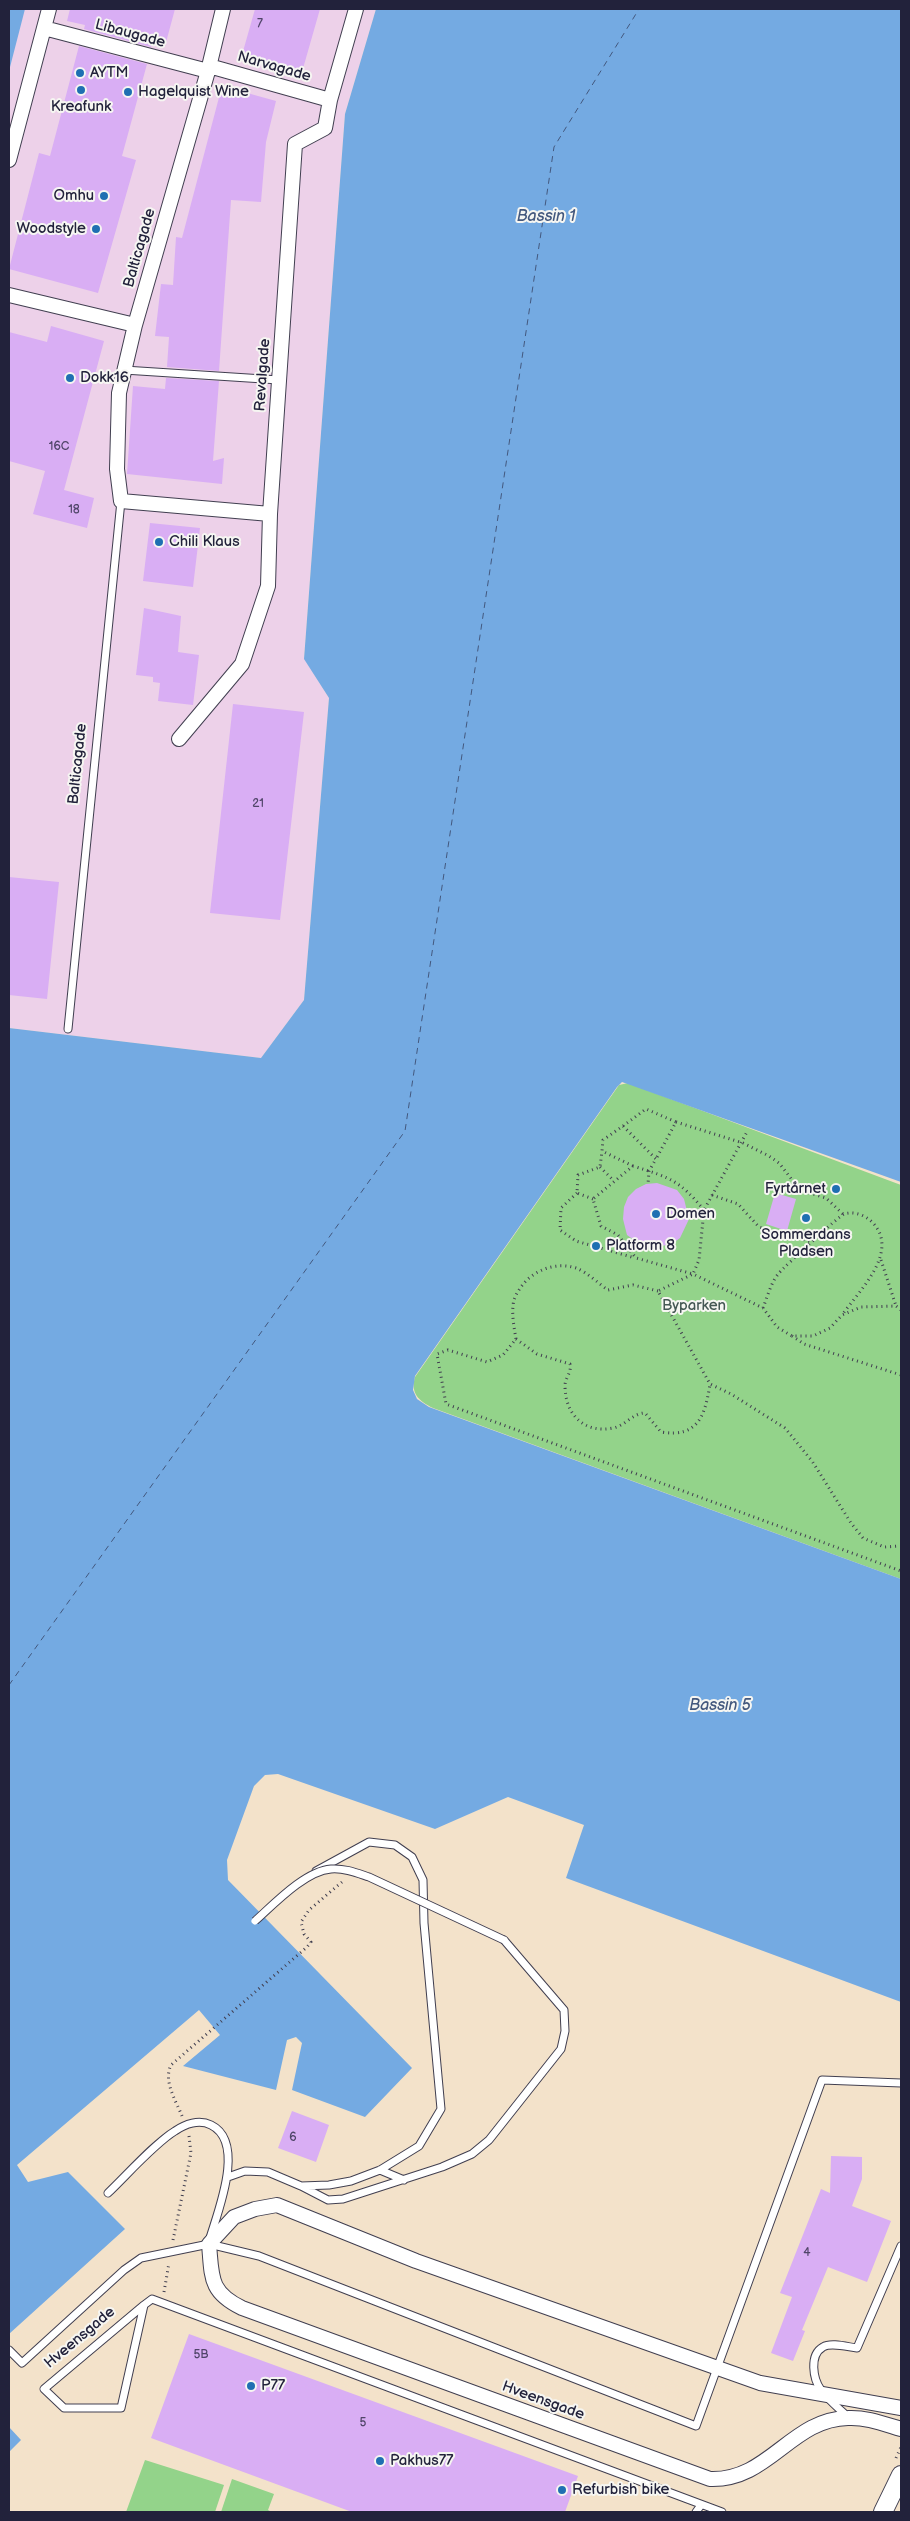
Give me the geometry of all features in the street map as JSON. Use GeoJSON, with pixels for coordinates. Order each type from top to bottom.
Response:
{"type":"FeatureCollection","features":[{"type":"Feature","properties":{"kind":"street"},"geometry":{"type":"LineString","coordinates":[[9,160],[49,9]]}},
{"type":"Feature","properties":{"kind":"street","name":"Balticagade"},"geometry":{"type":"LineString","coordinates":[[121,501],[116,469],[119,393],[135,325],[209,69],[223,9]]}},
{"type":"Feature","properties":{"kind":"street","name":"Revalgade"},"geometry":{"type":"LineString","coordinates":[[179,739],[242,664],[268,586],[270,514],[295,144],[325,128],[330,100],[356,9]]}},
{"type":"Feature","properties":{"kind":"street","name":"Libaugade"},"geometry":{"type":"LineString","coordinates":[[44,28],[209,69]]}},
{"type":"Feature","properties":{"kind":"street","name":"Narvagade"},"geometry":{"type":"LineString","coordinates":[[209,69],[330,100]]}},
{"type":"Feature","properties":{"kind":"street"},"geometry":{"type":"LineString","coordinates":[[9,295],[135,325]]}},
{"type":"Feature","properties":{"kind":"street"},"geometry":{"type":"LineString","coordinates":[[121,501],[270,514]]}},
{"type":"Feature","properties":{"kind":"street"},"geometry":{"type":"LineString","coordinates":[[209,2244],[234,2217],[254,2209],[277,2205],[416,2261],[760,2383],[901,2408]]}},
{"type":"Feature","properties":{"kind":"street","name":"Hveensgade"},"geometry":{"type":"LineString","coordinates":[[209,2244],[215,2288],[226,2300],[242,2308],[710,2479],[744,2474],[799,2435],[820,2425],[849,2418],[876,2421],[901,2429]]}},
{"type":"Feature","properties":{"kind":"street"},"geometry":{"type":"LineString","coordinates":[[883,2512],[897,2469]]}},
{"type":"Feature","properties":{"kind":"lane"},"geometry":{"type":"LineString","coordinates":[[124,370],[279,380]]}},
{"type":"Feature","properties":{"kind":"lane","name":"Balticagade"},"geometry":{"type":"LineString","coordinates":[[68,1029],[121,501]]}},
{"type":"Feature","properties":{"kind":"lane"},"geometry":{"type":"LineString","coordinates":[[228,2177],[245,2171],[268,2172],[328,2200],[344,2199],[442,2168],[472,2154],[489,2140],[561,2049],[565,2031],[564,2010],[504,1940],[369,1877],[346,1870],[329,1869],[300,1882],[254,1921],[304,1878],[369,1842],[395,1845],[412,1857],[423,1880],[424,1923],[441,2108],[419,2146],[380,2170],[351,2181],[329,2185],[301,2186]]}},
{"type":"Feature","properties":{"kind":"lane"},"geometry":{"type":"LineString","coordinates":[[9,2350],[22,2363],[124,2270],[141,2258],[209,2244],[259,2256],[696,2426],[822,2080],[901,2084]]}},
{"type":"Feature","properties":{"kind":"lane"},"geometry":{"type":"LineString","coordinates":[[108,2193],[173,2132],[185,2125],[202,2122],[210,2124],[223,2136],[228,2177],[209,2244]]}},
{"type":"Feature","properties":{"kind":"lane"},"geometry":{"type":"LineString","coordinates":[[380,2170],[404,2180]]}},
{"type":"Feature","properties":{"kind":"lane"},"geometry":{"type":"LineString","coordinates":[[849,2418],[824,2394],[815,2377],[814,2365],[816,2354],[823,2347],[833,2345],[857,2348],[901,2246]]}},
{"type":"Feature","properties":{"kind":"lane"},"geometry":{"type":"LineString","coordinates":[[144,2305],[152,2299],[162,2302],[722,2512]]}},
{"type":"Feature","properties":{"kind":"lane","name":"Hveensgade"},"geometry":{"type":"LineString","coordinates":[[144,2305],[120,2408],[64,2408],[44,2390],[144,2305]]}},
{"type":"Feature","properties":{"kind":"lane"},"geometry":{"type":"LineString","coordinates":[[696,2512],[702,2505]]}},
{"type":"Feature","properties":{"kind":"path"},"geometry":{"type":"LineString","coordinates":[[600,1167],[603,1140],[646,1109],[676,1122],[743,1143],[779,1163],[800,1190],[826,1198],[843,1214]]}},
{"type":"Feature","properties":{"kind":"path"},"geometry":{"type":"LineString","coordinates":[[648,1184],[650,1171],[676,1122]]}},
{"type":"Feature","properties":{"kind":"path"},"geometry":{"type":"LineString","coordinates":[[623,1126],[656,1159]]}},
{"type":"Feature","properties":{"kind":"path"},"geometry":{"type":"LineString","coordinates":[[748,1130],[743,1143],[704,1210],[699,1260],[693,1274],[658,1291],[633,1285],[608,1290],[577,1269],[560,1266],[543,1268],[524,1282],[514,1301],[516,1339],[503,1355],[487,1362],[448,1350],[437,1354],[446,1404],[901,1571]]}},
{"type":"Feature","properties":{"kind":"path"},"geometry":{"type":"LineString","coordinates":[[602,1152],[684,1186],[704,1210]]}},
{"type":"Feature","properties":{"kind":"path"},"geometry":{"type":"LineString","coordinates":[[593,1199],[613,1180],[633,1166]]}},
{"type":"Feature","properties":{"kind":"path"},"geometry":{"type":"LineString","coordinates":[[600,1167],[613,1180]]}},
{"type":"Feature","properties":{"kind":"path"},"geometry":{"type":"LineString","coordinates":[[600,1167],[578,1174],[577,1193],[561,1208],[560,1230],[576,1241],[693,1274],[763,1308],[777,1327],[804,1344],[901,1375]]}},
{"type":"Feature","properties":{"kind":"path"},"geometry":{"type":"LineString","coordinates":[[577,1193],[593,1199]]}},
{"type":"Feature","properties":{"kind":"path"},"geometry":{"type":"LineString","coordinates":[[712,1195],[738,1204],[759,1227],[813,1242]]}},
{"type":"Feature","properties":{"kind":"path"},"geometry":{"type":"LineString","coordinates":[[593,1199],[601,1226],[618,1235],[636,1258]]}},
{"type":"Feature","properties":{"kind":"path"},"geometry":{"type":"LineString","coordinates":[[763,1308],[778,1274],[843,1214],[854,1213],[868,1218],[879,1229],[882,1243],[880,1260],[896,1306],[901,1310]]}},
{"type":"Feature","properties":{"kind":"path"},"geometry":{"type":"LineString","coordinates":[[792,1336],[813,1336],[830,1328],[842,1315],[880,1260]]}},
{"type":"Feature","properties":{"kind":"path"},"geometry":{"type":"LineString","coordinates":[[658,1291],[710,1384],[731,1394],[785,1428],[812,1461],[851,1523],[863,1538],[884,1547],[901,1546]]}},
{"type":"Feature","properties":{"kind":"path"},"geometry":{"type":"LineString","coordinates":[[842,1315],[861,1307],[896,1306]]}},
{"type":"Feature","properties":{"kind":"path"},"geometry":{"type":"LineString","coordinates":[[516,1339],[537,1354],[570,1364],[571,1368],[565,1383],[566,1400],[572,1414],[584,1424],[598,1429],[614,1428],[639,1413],[645,1413],[661,1432],[677,1434],[695,1425],[706,1409],[710,1384]]}},
{"type":"Feature","properties":{"kind":"path"},"geometry":{"type":"LineString","coordinates":[[162,2302],[191,2153],[185,2125],[167,2072],[171,2065],[204,2035],[307,1947],[311,1942],[304,1934],[302,1922],[310,1910],[343,1881]]}},
{"type":"Feature","properties":{"kind":"path"},"geometry":{"type":"LineString","coordinates":[[897,2469],[901,2447]]}},
{"type":"Feature","properties":{"kind":"shaded area"},"geometry":{"type":"Polygon","coordinates":[[[23,9],[376,9],[345,114],[304,658],[329,698],[304,1000],[261,1058],[9,1028],[9,64],[23,9]]]}},
{"type":"Feature","properties":{"kind":"green space","name":"Byparken"},"geometry":{"type":"Polygon","coordinates":[[[628,1083],[901,1185],[901,1579],[433,1408],[417,1396],[414,1388],[415,1377],[619,1085],[628,1083]]]}},
{"type":"Feature","properties":{"kind":"green space"},"geometry":{"type":"Polygon","coordinates":[[[145,2460],[224,2485],[215,2512],[126,2512],[145,2460]]]}},
{"type":"Feature","properties":{"kind":"green space"},"geometry":{"type":"Polygon","coordinates":[[[232,2479],[274,2494],[268,2510],[272,2512],[221,2512],[232,2479]]]}},
{"type":"Feature","properties":{"kind":"water"},"geometry":{"type":"Polygon","coordinates":[[[9,9],[25,9],[9,71],[9,9]]]}},
{"type":"Feature","properties":{"kind":"water"},"geometry":{"type":"Polygon","coordinates":[[[376,9],[901,9],[901,1182],[622,1082],[415,1376],[413,1390],[417,1399],[429,1407],[901,1579],[901,2002],[566,1878],[584,1825],[508,1797],[435,1829],[278,1774],[265,1775],[254,1786],[227,1860],[228,1880],[412,2068],[365,2117],[292,2090],[302,2043],[296,2037],[287,2040],[276,2090],[183,2066],[220,2035],[199,2010],[17,2165],[28,2182],[68,2172],[125,2229],[9,2334],[9,1028],[261,1058],[304,1000],[329,698],[304,659],[345,114],[376,9]]]}},
{"type":"Feature","properties":{"kind":"water"},"geometry":{"type":"Polygon","coordinates":[[[9,2427],[21,2440],[9,2452],[9,2427]]]}},
{"type":"Feature","properties":{"kind":"building"},"geometry":{"type":"Polygon","coordinates":[[[70,9],[175,9],[165,46],[152,43],[151,47],[84,29],[85,25],[67,21],[70,9]]]}},
{"type":"Feature","properties":{"kind":"building"},"geometry":{"type":"Polygon","coordinates":[[[255,9],[320,9],[302,72],[242,55],[255,9]]]}},
{"type":"Feature","properties":{"kind":"building"},"geometry":{"type":"Polygon","coordinates":[[[79,46],[147,64],[122,156],[136,160],[98,293],[9,269],[39,153],[50,156],[79,46]]]}},
{"type":"Feature","properties":{"kind":"building"},"geometry":{"type":"Polygon","coordinates":[[[222,86],[276,101],[266,142],[261,202],[231,200],[219,371],[167,367],[169,337],[155,336],[161,284],[173,285],[176,237],[182,238],[222,86]]]}},
{"type":"Feature","properties":{"kind":"building"},"geometry":{"type":"Polygon","coordinates":[[[51,326],[104,341],[64,490],[94,498],[87,528],[33,514],[45,471],[9,461],[9,332],[47,342],[51,326]]]}},
{"type":"Feature","properties":{"kind":"building"},"geometry":{"type":"Polygon","coordinates":[[[166,378],[219,381],[213,461],[224,458],[222,484],[127,474],[133,386],[165,389],[166,378]]]}},
{"type":"Feature","properties":{"kind":"building"},"geometry":{"type":"Polygon","coordinates":[[[150,523],[200,528],[193,587],[143,581],[150,523]]]}},
{"type":"Feature","properties":{"kind":"building"},"geometry":{"type":"Polygon","coordinates":[[[144,608],[181,616],[178,652],[199,655],[193,705],[158,701],[160,683],[153,682],[153,677],[136,675],[144,608]]]}},
{"type":"Feature","properties":{"kind":"building"},"geometry":{"type":"Polygon","coordinates":[[[233,704],[304,712],[280,920],[210,913],[233,704]]]}},
{"type":"Feature","properties":{"kind":"building"},"geometry":{"type":"Polygon","coordinates":[[[9,877],[59,882],[47,999],[9,995],[9,877]]]}},
{"type":"Feature","properties":{"kind":"building","name":"Domen"},"geometry":{"type":"Polygon","coordinates":[[[657,1183],[677,1190],[684,1199],[689,1219],[680,1238],[672,1244],[651,1248],[641,1245],[627,1235],[623,1219],[624,1207],[628,1197],[636,1189],[646,1184],[657,1183]]]}},
{"type":"Feature","properties":{"kind":"building"},"geometry":{"type":"Polygon","coordinates":[[[775,1193],[796,1199],[787,1231],[766,1224],[775,1193]]]}},
{"type":"Feature","properties":{"kind":"building"},"geometry":{"type":"Polygon","coordinates":[[[292,2111],[329,2125],[316,2162],[278,2148],[292,2111]]]}},
{"type":"Feature","properties":{"kind":"building"},"geometry":{"type":"Polygon","coordinates":[[[831,2156],[862,2157],[862,2179],[852,2206],[891,2221],[867,2282],[828,2267],[802,2330],[805,2331],[793,2361],[771,2353],[792,2297],[780,2293],[821,2189],[830,2193],[831,2156]]]}},
{"type":"Feature","properties":{"kind":"building","name":"P77"},"geometry":{"type":"Polygon","coordinates":[[[189,2334],[578,2476],[565,2512],[352,2512],[151,2438],[189,2334]]]}},
{"type":"Feature","properties":{"kind":"ferry route"},"geometry":{"type":"LineString","coordinates":[[9,1685],[405,1131],[554,147],[639,9]]}},
{"type":"Feature","properties":{"kind":"place","name":"AYTM"},"geometry":{"type":"Point","coordinates":[80,73]}},
{"type":"Feature","properties":{"kind":"place","name":"Kreafunk"},"geometry":{"type":"Point","coordinates":[81,90]}},
{"type":"Feature","properties":{"kind":"place","name":"Hagelquist Wine"},"geometry":{"type":"Point","coordinates":[128,92]}},
{"type":"Feature","properties":{"kind":"place","name":"Omhu"},"geometry":{"type":"Point","coordinates":[104,196]}},
{"type":"Feature","properties":{"kind":"place","name":"Woodstyle"},"geometry":{"type":"Point","coordinates":[96,229]}},
{"type":"Feature","properties":{"kind":"place","name":"Dokk16"},"geometry":{"type":"Point","coordinates":[70,378]}},
{"type":"Feature","properties":{"kind":"place","name":"Chili Klaus"},"geometry":{"type":"Point","coordinates":[159,542]}},
{"type":"Feature","properties":{"kind":"place","name":"Fyrtårnet"},"geometry":{"type":"Point","coordinates":[836,1189]}},
{"type":"Feature","properties":{"kind":"place","name":"Domen"},"geometry":{"type":"Point","coordinates":[656,1214]}},
{"type":"Feature","properties":{"kind":"place","name":"Sommerdans Pladsen"},"geometry":{"type":"Point","coordinates":[806,1218]}},
{"type":"Feature","properties":{"kind":"place","name":"Platform 8"},"geometry":{"type":"Point","coordinates":[596,1246]}},
{"type":"Feature","properties":{"kind":"place","name":"P77"},"geometry":{"type":"Point","coordinates":[251,2386]}},
{"type":"Feature","properties":{"kind":"place","name":"Pakhus77"},"geometry":{"type":"Point","coordinates":[380,2461]}},
{"type":"Feature","properties":{"kind":"place","name":"Refurbish bike"},"geometry":{"type":"Point","coordinates":[562,2490]}},
{"type":"Feature","properties":{"kind":"water label","name":"Bassin 1"},"geometry":{"type":"Point","coordinates":[546,217]}},
{"type":"Feature","properties":{"kind":"water label","name":"Bassin 5"},"geometry":{"type":"Point","coordinates":[720,1706]}}]}
